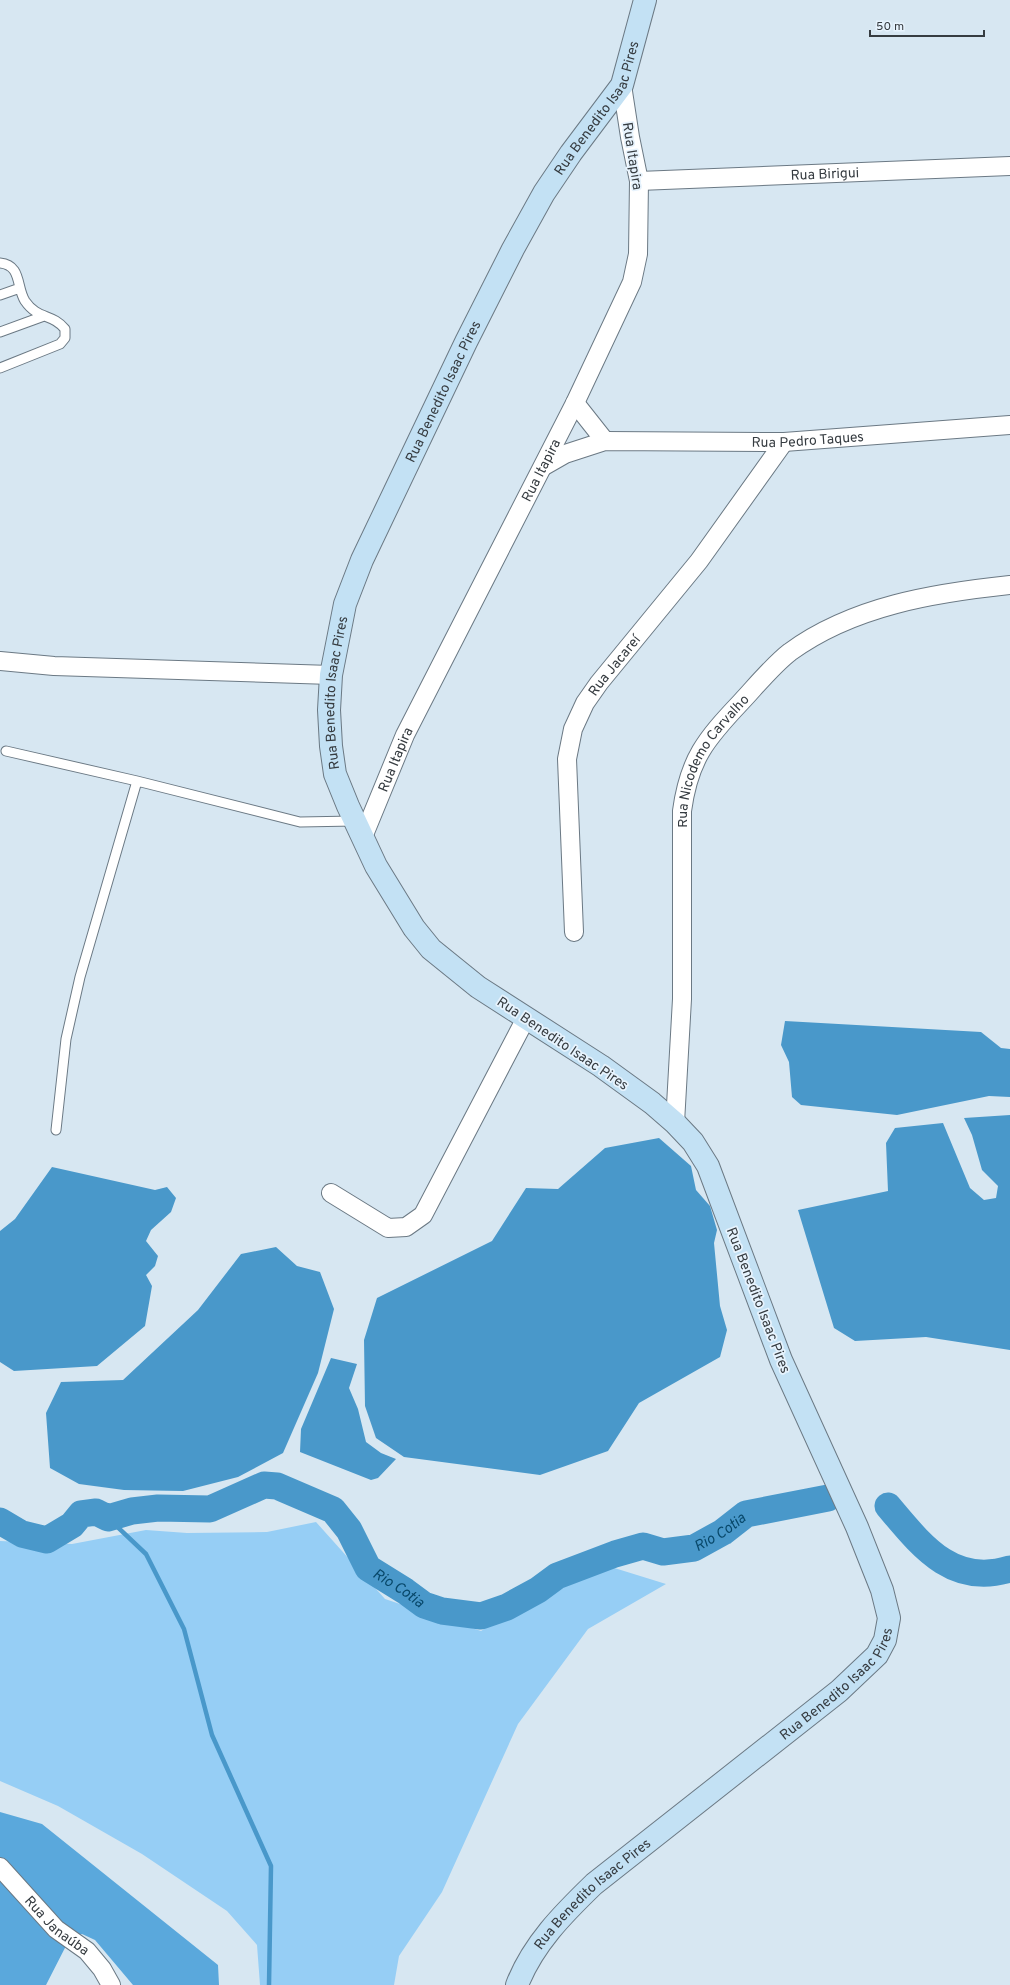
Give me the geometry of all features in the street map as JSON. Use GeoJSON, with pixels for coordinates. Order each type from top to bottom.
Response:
{"type":"FeatureCollection","features":[{"type":"Feature","properties":{"kind":"street","name":"Rua Benedito Isaac Pires"},"geometry":{"type":"LineString","coordinates":[[517,1985],[544,1937],[571,1906],[594,1884],[839,1691],[877,1655],[885,1640],[889,1618],[882,1590],[857,1527],[781,1360],[708,1166],[693,1142],[675,1123],[652,1103],[601,1066],[526,1018],[453,968],[431,949],[414,928],[376,866],[335,774],[330,717],[331,675],[345,604],[362,560],[466,342],[513,249],[544,193],[571,153],[622,85],[645,0]]}},
{"type":"Feature","properties":{"kind":"street","name":"Rua Itapira"},"geometry":{"type":"LineString","coordinates":[[359,829],[405,735],[544,466],[632,282],[638,254],[639,181],[622,85]]}},
{"type":"Feature","properties":{"kind":"street","name":"Rua Birigui"},"geometry":{"type":"LineString","coordinates":[[639,181],[1010,166]]}},
{"type":"Feature","properties":{"kind":"street"},"geometry":{"type":"LineString","coordinates":[[575,403],[605,441]]}},
{"type":"Feature","properties":{"kind":"street","name":"Rua Pedro Taques"},"geometry":{"type":"LineString","coordinates":[[544,466],[565,454],[605,441],[784,442],[1010,425]]}},
{"type":"Feature","properties":{"kind":"street","name":"Rua Jacareí"},"geometry":{"type":"LineString","coordinates":[[574,932],[567,759],[573,729],[585,704],[599,683],[699,561],[784,442]]}},
{"type":"Feature","properties":{"kind":"street","name":"Rua Nicodemo Carvalho"},"geometry":{"type":"LineString","coordinates":[[675,1123],[682,999],[682,811],[686,785],[693,764],[711,734],[788,653],[834,625],[872,610],[964,590],[1010,585]]}},
{"type":"Feature","properties":{"kind":"street"},"geometry":{"type":"LineString","coordinates":[[0,661],[54,666],[331,675]]}},
{"type":"Feature","properties":{"kind":"street"},"geometry":{"type":"LineString","coordinates":[[331,1193],[388,1228],[406,1228],[423,1215],[526,1018]]}},
{"type":"Feature","properties":{"kind":"street","name":"Rua Janaúba"},"geometry":{"type":"LineString","coordinates":[[0,1867],[56,1929],[87,1951],[102,1969],[111,1985]]}},
{"type":"Feature","properties":{"kind":"lane"},"geometry":{"type":"LineString","coordinates":[[0,263],[12,267],[16,271],[21,295],[34,313],[58,320],[65,328],[65,338],[60,344],[0,368]]}},
{"type":"Feature","properties":{"kind":"lane"},"geometry":{"type":"LineString","coordinates":[[0,295],[20,288]]}},
{"type":"Feature","properties":{"kind":"lane"},"geometry":{"type":"LineString","coordinates":[[0,332],[44,316]]}},
{"type":"Feature","properties":{"kind":"lane"},"geometry":{"type":"LineString","coordinates":[[6,751],[137,781],[300,822],[359,829]]}},
{"type":"Feature","properties":{"kind":"lane"},"geometry":{"type":"LineString","coordinates":[[56,1130],[66,1039],[78,985],[137,781]]}},
{"type":"Feature","properties":{"kind":"shaded area"},"geometry":{"type":"Polygon","coordinates":[[[785,1021],[981,1032],[1001,1048],[1010,1049],[1010,1097],[989,1096],[897,1115],[801,1105],[792,1097],[789,1062],[781,1045],[785,1021]]]}},
{"type":"Feature","properties":{"kind":"shaded area"},"geometry":{"type":"Polygon","coordinates":[[[1010,1115],[1010,1350],[926,1337],[855,1341],[834,1328],[798,1210],[888,1191],[886,1143],[895,1128],[943,1123],[970,1188],[984,1200],[996,1198],[998,1186],[982,1170],[972,1135],[964,1118],[1010,1115]]]}},
{"type":"Feature","properties":{"kind":"shaded area"},"geometry":{"type":"Polygon","coordinates":[[[659,1138],[691,1166],[696,1190],[710,1206],[717,1230],[714,1243],[720,1306],[727,1330],[720,1357],[639,1403],[608,1451],[540,1475],[404,1457],[376,1438],[365,1406],[364,1340],[377,1298],[492,1241],[526,1188],[558,1189],[605,1148],[659,1138]]]}},
{"type":"Feature","properties":{"kind":"shaded area"},"geometry":{"type":"Polygon","coordinates":[[[52,1167],[155,1190],[167,1187],[176,1198],[171,1212],[151,1230],[146,1241],[158,1256],[155,1266],[146,1275],[152,1286],[145,1326],[97,1366],[14,1371],[0,1362],[0,1231],[15,1219],[52,1167]]]}},
{"type":"Feature","properties":{"kind":"shaded area"},"geometry":{"type":"Polygon","coordinates":[[[276,1247],[297,1266],[320,1272],[334,1309],[318,1373],[283,1453],[238,1477],[183,1491],[124,1490],[79,1484],[50,1468],[46,1413],[61,1382],[123,1380],[198,1310],[241,1254],[276,1247]]]}},
{"type":"Feature","properties":{"kind":"shaded area"},"geometry":{"type":"Polygon","coordinates":[[[331,1358],[357,1364],[349,1388],[358,1409],[366,1442],[381,1453],[396,1459],[378,1478],[371,1480],[300,1452],[301,1429],[331,1358]]]}},
{"type":"Feature","properties":{"kind":"shaded area"},"geometry":{"type":"Polygon","coordinates":[[[316,1522],[385,1599],[481,1631],[595,1562],[666,1584],[588,1629],[518,1724],[442,1892],[399,1956],[394,1985],[260,1985],[257,1945],[227,1911],[142,1854],[58,1806],[0,1781],[0,1541],[72,1544],[146,1530],[187,1533],[267,1532],[316,1522]]]}},
{"type":"Feature","properties":{"kind":"shaded area"},"geometry":{"type":"Polygon","coordinates":[[[0,1812],[42,1824],[218,1965],[219,1985],[133,1985],[95,1940],[82,1934],[70,1938],[46,1985],[0,1985],[0,1812]]]}},
{"type":"Feature","properties":{"kind":"waterway","name":"Rio Cotia"},"geometry":{"type":"LineString","coordinates":[[0,1521],[22,1534],[47,1540],[72,1525],[81,1514],[96,1512],[108,1518],[132,1511],[158,1508],[210,1509],[264,1485],[277,1486],[333,1510],[349,1530],[368,1568],[405,1591],[424,1605],[442,1611],[481,1616],[507,1607],[538,1590],[557,1576],[615,1554],[643,1546],[663,1552],[694,1548],[723,1532],[746,1514],[828,1498]]}},
{"type":"Feature","properties":{"kind":"waterway","name":"Rio Cotia"},"geometry":{"type":"LineString","coordinates":[[888,1506],[926,1548],[940,1559],[955,1567],[971,1572],[989,1573],[1010,1569]]}},
{"type":"Feature","properties":{"kind":"waterway"},"geometry":{"type":"LineString","coordinates":[[108,1518],[146,1554],[184,1629],[212,1735],[271,1866],[269,1985]]}}]}
